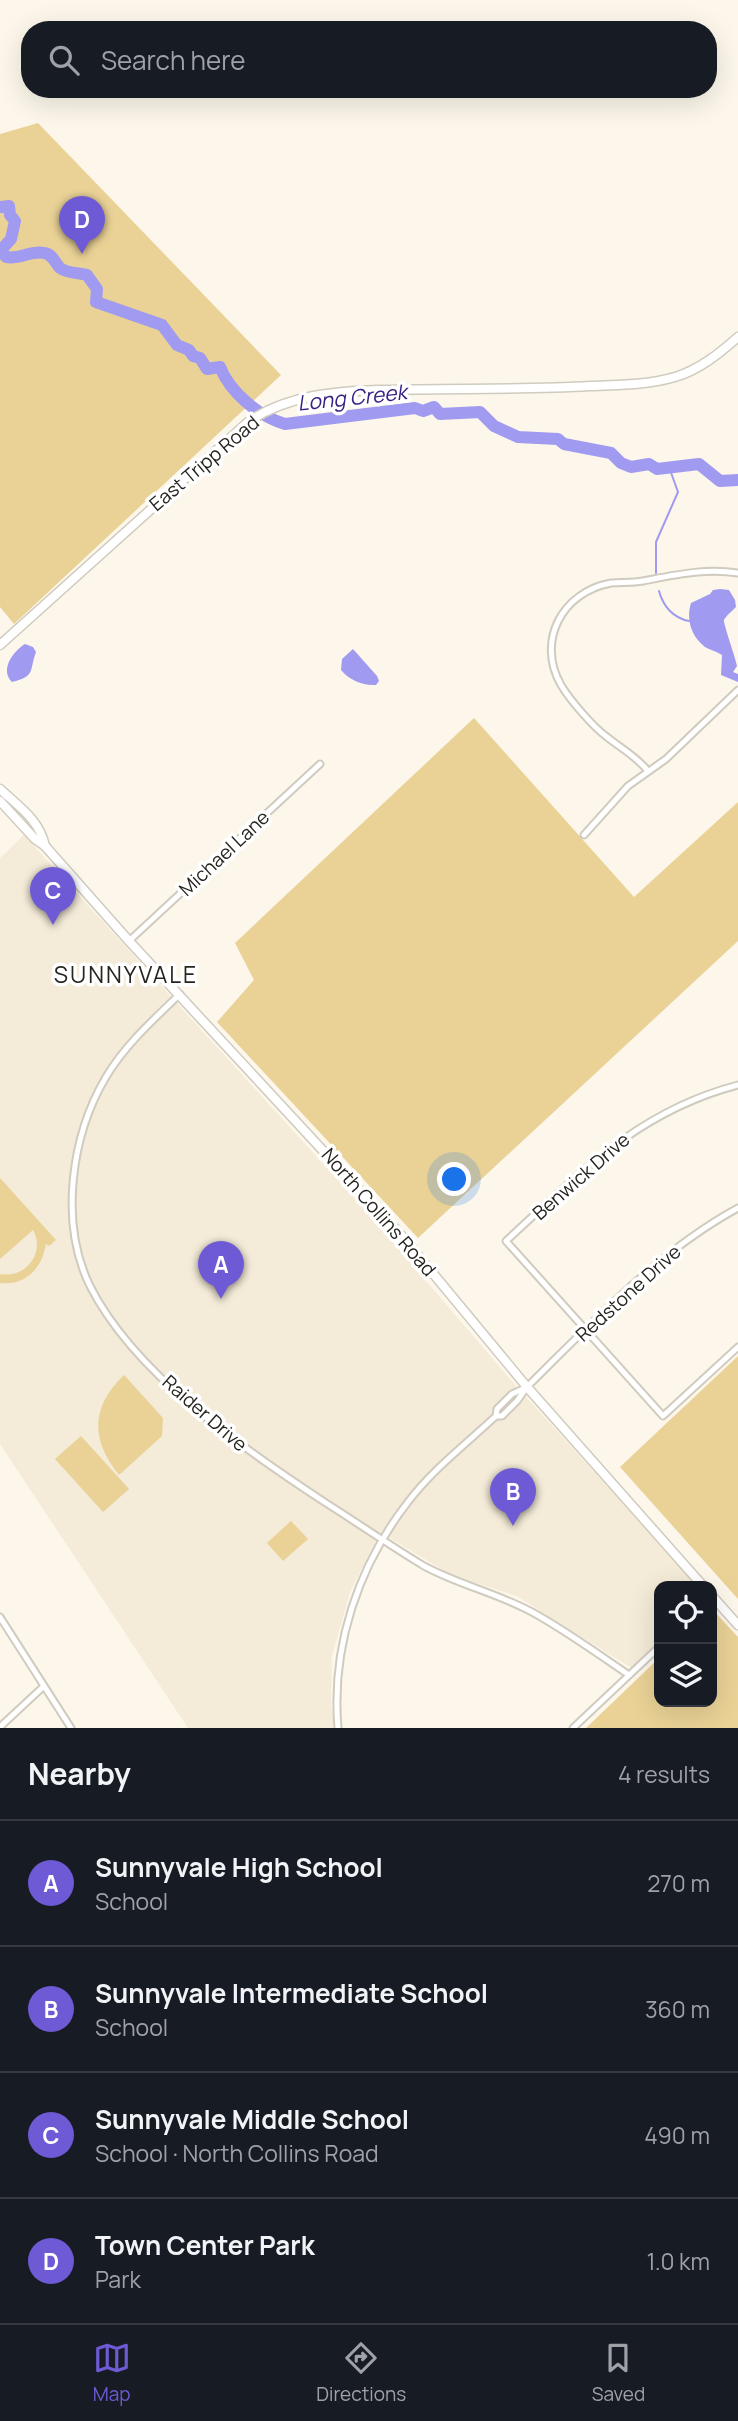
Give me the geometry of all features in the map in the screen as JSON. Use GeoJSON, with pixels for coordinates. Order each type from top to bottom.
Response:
{"type":"FeatureCollection","features":[{"type":"Feature","properties":{"kind":"street","name":"East Tripp Road"},"geometry":{"type":"LineString","coordinates":[[0,645],[253,419],[275,406],[299,398],[355,391],[563,388],[648,383],[678,376],[711,359],[737,341]]}},
{"type":"Feature","properties":{"kind":"street"},"geometry":{"type":"LineString","coordinates":[[648,771],[627,749],[605,736],[562,686],[555,671],[550,644],[556,623],[573,600],[610,583],[630,583],[715,570],[738,573]]}},
{"type":"Feature","properties":{"kind":"street"},"geometry":{"type":"LineString","coordinates":[[584,835],[628,786],[668,757],[738,690]]}},
{"type":"Feature","properties":{"kind":"street","name":"Michael Lane"},"geometry":{"type":"LineString","coordinates":[[129,941],[320,764]]}},
{"type":"Feature","properties":{"kind":"street","name":"North Collins Road"},"geometry":{"type":"LineString","coordinates":[[0,789],[39,827],[45,846]]}},
{"type":"Feature","properties":{"kind":"street","name":"North Collins Road"},"geometry":{"type":"LineString","coordinates":[[0,800],[402,1236],[527,1387],[699,1581]]}},
{"type":"Feature","properties":{"kind":"street","name":"Raider Drive"},"geometry":{"type":"LineString","coordinates":[[180,995],[136,1036],[121,1056],[106,1078],[83,1128],[72,1183],[77,1243],[90,1285],[114,1325],[180,1394],[216,1426],[277,1472],[381,1540],[451,1580],[531,1611],[629,1675]]}},
{"type":"Feature","properties":{"kind":"street","name":"Benwick Drive"},"geometry":{"type":"LineString","coordinates":[[586,1330],[506,1241],[589,1164],[627,1135],[690,1101],[738,1086]]}},
{"type":"Feature","properties":{"kind":"street","name":"Redstone Drive"},"geometry":{"type":"LineString","coordinates":[[338,1728],[336,1693],[344,1639],[359,1584],[381,1540],[408,1501],[496,1416],[497,1409],[512,1394],[527,1387],[667,1254],[713,1222],[738,1209]]}},
{"type":"Feature","properties":{"kind":"street"},"geometry":{"type":"LineString","coordinates":[[586,1330],[663,1416],[738,1347]]}},
{"type":"Feature","properties":{"kind":"street"},"geometry":{"type":"LineString","coordinates":[[717,1602],[738,1625]]}},
{"type":"Feature","properties":{"kind":"street"},"geometry":{"type":"LineString","coordinates":[[0,1617],[71,1728]]}},
{"type":"Feature","properties":{"kind":"street"},"geometry":{"type":"LineString","coordinates":[[573,1728],[654,1652]]}},
{"type":"Feature","properties":{"kind":"street"},"geometry":{"type":"LineString","coordinates":[[0,1727],[44,1686]]}},
{"type":"Feature","properties":{"kind":"shaded area"},"geometry":{"type":"Polygon","coordinates":[[[38,123],[281,375],[14,624],[0,607],[0,134],[38,123]]]}},
{"type":"Feature","properties":{"kind":"shaded area"},"geometry":{"type":"Polygon","coordinates":[[[713,590],[729,590],[735,600],[736,607],[724,620],[737,666],[733,672],[738,674],[738,682],[721,675],[722,655],[700,643],[690,621],[691,603],[713,590]]]}},
{"type":"Feature","properties":{"kind":"shaded area"},"geometry":{"type":"Polygon","coordinates":[[[25,644],[33,647],[36,652],[32,668],[28,675],[12,682],[7,667],[16,652],[25,644]]]}},
{"type":"Feature","properties":{"kind":"shaded area"},"geometry":{"type":"Polygon","coordinates":[[[353,649],[377,676],[379,681],[376,685],[357,682],[341,670],[342,659],[353,649]]]}},
{"type":"Feature","properties":{"kind":"shaded area"},"geometry":{"type":"Polygon","coordinates":[[[474,718],[634,897],[738,802],[738,941],[418,1238],[217,1022],[254,980],[235,943],[474,718]]]}},
{"type":"Feature","properties":{"kind":"shaded area"},"geometry":{"type":"Polygon","coordinates":[[[24,835],[367,1212],[516,1386],[693,1581],[654,1581],[654,1649],[633,1669],[517,1596],[453,1576],[380,1532],[350,1592],[332,1656],[331,1704],[334,1728],[188,1728],[0,1444],[0,858],[24,835]]]}},
{"type":"Feature","properties":{"kind":"shaded area"},"geometry":{"type":"Polygon","coordinates":[[[0,1178],[56,1240],[49,1246],[46,1244],[37,1268],[18,1282],[0,1283],[0,1274],[18,1272],[25,1268],[35,1255],[36,1239],[33,1230],[0,1259],[0,1178]]]}},
{"type":"Feature","properties":{"kind":"shaded area"},"geometry":{"type":"Polygon","coordinates":[[[738,1356],[738,1599],[620,1467],[738,1356]]]}},
{"type":"Feature","properties":{"kind":"shaded area"},"geometry":{"type":"Polygon","coordinates":[[[124,1375],[163,1418],[162,1436],[119,1475],[103,1449],[98,1424],[105,1399],[124,1375]]]}},
{"type":"Feature","properties":{"kind":"shaded area"},"geometry":{"type":"Polygon","coordinates":[[[81,1436],[129,1489],[103,1512],[55,1459],[81,1436]]]}},
{"type":"Feature","properties":{"kind":"shaded area"},"geometry":{"type":"Polygon","coordinates":[[[291,1521],[308,1539],[283,1561],[267,1543],[291,1521]]]}},
{"type":"Feature","properties":{"kind":"shaded area"},"geometry":{"type":"Polygon","coordinates":[[[717,1614],[738,1637],[738,1728],[586,1728],[654,1663],[654,1707],[717,1707],[717,1614]]]}},
{"type":"Feature","properties":{"kind":"waterway","name":"Long Creek"},"geometry":{"type":"LineString","coordinates":[[0,207],[9,206],[10,215],[15,221],[11,239],[1,250],[6,257],[44,253],[52,257],[63,270],[87,275],[97,289],[96,302],[162,325],[177,345],[200,358],[207,369],[220,367],[246,402],[285,424],[415,408],[423,411],[434,407],[440,414],[480,412],[494,426],[518,437],[558,439],[564,444],[611,453],[621,463],[631,467],[649,464],[657,469],[699,464],[720,481],[738,480]]}},
{"type":"Feature","properties":{"kind":"waterway"},"geometry":{"type":"LineString","coordinates":[[656,573],[656,542],[678,492],[669,467]]}},
{"type":"Feature","properties":{"kind":"waterway"},"geometry":{"type":"LineString","coordinates":[[659,591],[670,610],[689,621]]}},
{"type":"Feature","properties":{"kind":"place","name":"Town Center Park"},"geometry":{"type":"Point","coordinates":[82,254]}},
{"type":"Feature","properties":{"kind":"place","name":"Sunnyvale Middle School"},"geometry":{"type":"Point","coordinates":[53,925]}},
{"type":"Feature","properties":{"kind":"place","name":"Sunnyvale High School"},"geometry":{"type":"Point","coordinates":[221,1299]}},
{"type":"Feature","properties":{"kind":"place","name":"Sunnyvale Intermediate School"},"geometry":{"type":"Point","coordinates":[513,1526]}},
{"type":"Feature","properties":{"kind":"district","name":"SUNNYVALE"},"geometry":{"type":"Point","coordinates":[126,974]}}]}
